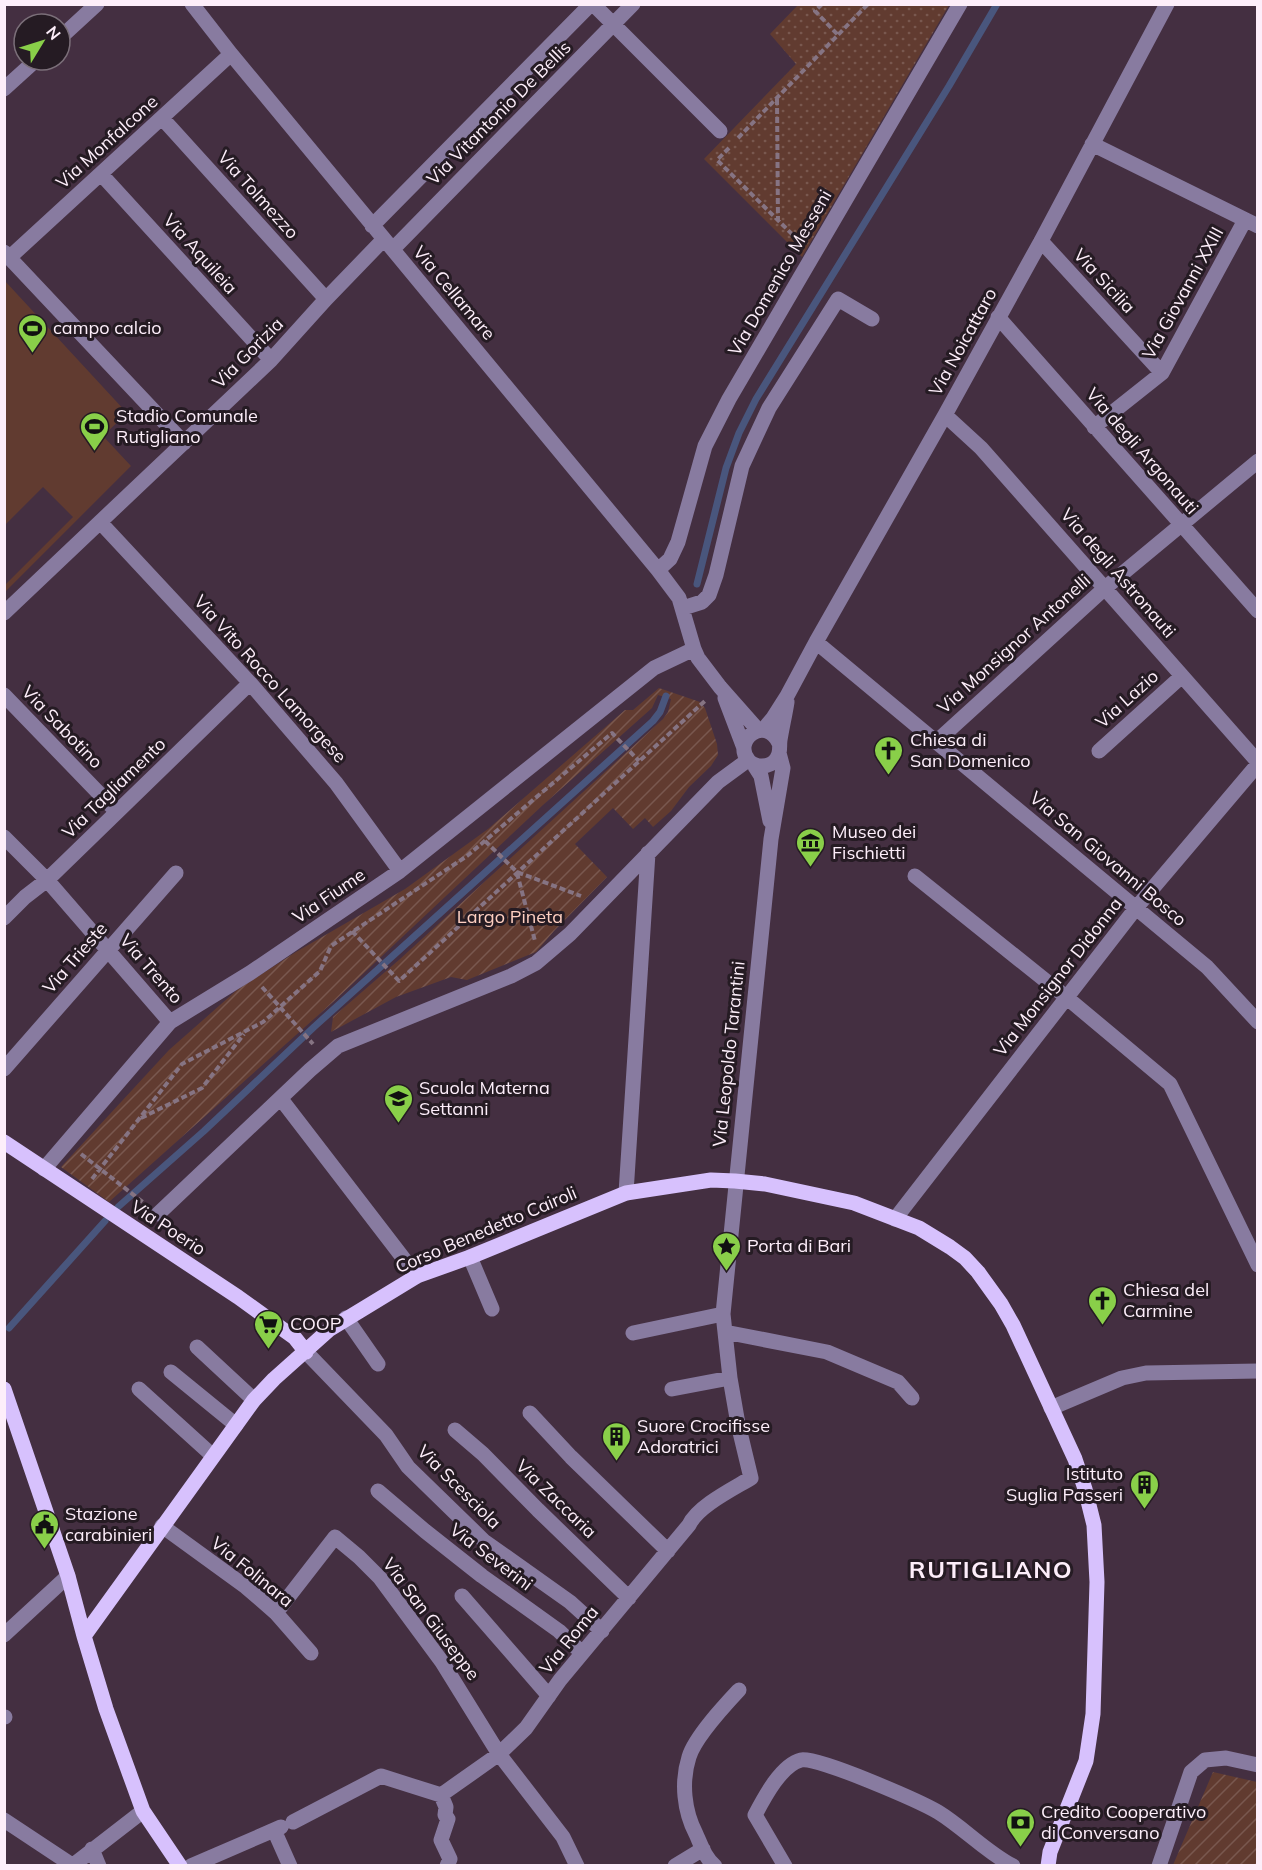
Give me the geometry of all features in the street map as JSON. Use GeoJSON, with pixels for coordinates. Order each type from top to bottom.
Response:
{"type":"FeatureCollection","features":[{"type":"Feature","properties":{"kind":"main road","name":"Via Poerio"},"geometry":{"type":"LineString","coordinates":[[4,1142],[238,1297],[295,1338],[306,1352]]}},
{"type":"Feature","properties":{"kind":"main road","name":"Corso Benedetto Cairoli"},"geometry":{"type":"LineString","coordinates":[[84,1635],[254,1400],[330,1329],[417,1276],[470,1257],[626,1193],[711,1180],[735,1181],[765,1184],[854,1203],[919,1228],[965,1258],[978,1272],[1013,1325],[1075,1459],[1085,1489],[1094,1525],[1097,1582],[1093,1713],[1086,1761],[1050,1852],[1048,1866]]}},
{"type":"Feature","properties":{"kind":"main road"},"geometry":{"type":"LineString","coordinates":[[4,1389],[68,1576],[106,1709],[143,1811],[180,1866]]}},
{"type":"Feature","properties":{"kind":"street"},"geometry":{"type":"LineString","coordinates":[[72,27],[97,4]]}},
{"type":"Feature","properties":{"kind":"street","name":"Via Cellamare"},"geometry":{"type":"LineString","coordinates":[[192,4],[372,226],[658,570],[679,598],[694,649],[705,669],[720,687]]}},
{"type":"Feature","properties":{"kind":"street"},"geometry":{"type":"LineString","coordinates":[[372,226],[592,4],[615,24],[720,131]]}},
{"type":"Feature","properties":{"kind":"street","name":"Via Vitantonio De Bellis"},"geometry":{"type":"LineString","coordinates":[[388,244],[633,4]]}},
{"type":"Feature","properties":{"kind":"street","name":"Via Domenico Messeni"},"geometry":{"type":"LineString","coordinates":[[658,570],[670,559],[678,542],[705,446],[729,399],[960,4]]}},
{"type":"Feature","properties":{"kind":"street","name":"Via Noicattaro"},"geometry":{"type":"LineString","coordinates":[[760,730],[773,718],[787,696],[945,415],[1041,242],[1167,4]]}},
{"type":"Feature","properties":{"kind":"street","name":"Via Monfalcone"},"geometry":{"type":"LineString","coordinates":[[7,254],[101,174],[231,54]]}},
{"type":"Feature","properties":{"kind":"street"},"geometry":{"type":"LineString","coordinates":[[4,89],[23,72]]}},
{"type":"Feature","properties":{"kind":"street","name":"Via Tolmezzo"},"geometry":{"type":"LineString","coordinates":[[162,118],[326,299]]}},
{"type":"Feature","properties":{"kind":"street"},"geometry":{"type":"LineString","coordinates":[[1092,144],[1251,223]]}},
{"type":"Feature","properties":{"kind":"street","name":"Via Aquileia"},"geometry":{"type":"LineString","coordinates":[[101,174],[271,360]]}},
{"type":"Feature","properties":{"kind":"street","name":"Via Giovanni XXIII"},"geometry":{"type":"LineString","coordinates":[[1094,427],[1162,373],[1251,223]]}},
{"type":"Feature","properties":{"kind":"street","name":"Via Sicilia"},"geometry":{"type":"LineString","coordinates":[[1041,242],[1162,373]]}},
{"type":"Feature","properties":{"kind":"street","name":"Via Gorizia"},"geometry":{"type":"LineString","coordinates":[[4,613],[271,360],[326,299],[388,244]]}},
{"type":"Feature","properties":{"kind":"street"},"geometry":{"type":"LineString","coordinates":[[7,254],[184,443]]}},
{"type":"Feature","properties":{"kind":"street"},"geometry":{"type":"LineString","coordinates":[[683,608],[702,602],[709,595],[716,575],[742,466],[769,408],[838,299],[872,319]]}},
{"type":"Feature","properties":{"kind":"street","name":"Via degli Argonauti"},"geometry":{"type":"LineString","coordinates":[[998,317],[1257,611]]}},
{"type":"Feature","properties":{"kind":"street","name":"Via degli Astronauti"},"geometry":{"type":"LineString","coordinates":[[945,415],[981,448],[1257,763]]}},
{"type":"Feature","properties":{"kind":"street","name":"Via Monsignor Antonelli"},"geometry":{"type":"LineString","coordinates":[[936,742],[1105,588],[1257,461]]}},
{"type":"Feature","properties":{"kind":"street","name":"Via Vito Rocco Lamorgese"},"geometry":{"type":"LineString","coordinates":[[100,522],[250,683],[336,783],[400,871]]}},
{"type":"Feature","properties":{"kind":"street","name":"Via San Giovanni Bosco"},"geometry":{"type":"LineString","coordinates":[[816,642],[1207,967],[1257,1022]]}},
{"type":"Feature","properties":{"kind":"street","name":"Via Fiume"},"geometry":{"type":"LineString","coordinates":[[44,1169],[170,1022],[250,973],[400,871],[654,668],[694,649]]}},
{"type":"Feature","properties":{"kind":"street","name":"Via Lazio"},"geometry":{"type":"LineString","coordinates":[[1099,751],[1182,676]]}},
{"type":"Feature","properties":{"kind":"street","name":"Via Tagliamento"},"geometry":{"type":"LineString","coordinates":[[4,918],[25,897],[47,880],[250,683]]}},
{"type":"Feature","properties":{"kind":"street"},"geometry":{"type":"LineString","coordinates":[[720,687],[760,730],[775,735],[779,748],[778,757],[770,765],[762,766],[749,758]]}},
{"type":"Feature","properties":{"kind":"street","name":"Via Leopoldo Tarantini"},"geometry":{"type":"LineString","coordinates":[[720,687],[749,758],[761,776],[766,793],[771,839]]}},
{"type":"Feature","properties":{"kind":"street","name":"Via Sabotino"},"geometry":{"type":"LineString","coordinates":[[4,695],[117,812]]}},
{"type":"Feature","properties":{"kind":"street","name":"Via Noicattaro"},"geometry":{"type":"LineString","coordinates":[[779,748],[787,696]]}},
{"type":"Feature","properties":{"kind":"street"},"geometry":{"type":"LineString","coordinates":[[749,758],[748,736],[760,730]]}},
{"type":"Feature","properties":{"kind":"street","name":"Via Leopoldo Tarantini"},"geometry":{"type":"LineString","coordinates":[[730,1378],[723,1314],[725,1279],[771,839],[783,768],[779,748]]}},
{"type":"Feature","properties":{"kind":"street"},"geometry":{"type":"LineString","coordinates":[[158,1214],[338,1046],[511,976],[540,959],[570,934],[718,782],[749,758]]}},
{"type":"Feature","properties":{"kind":"street","name":"Via Monsignor Didonna"},"geometry":{"type":"LineString","coordinates":[[895,1219],[1065,997],[1257,763]]}},
{"type":"Feature","properties":{"kind":"street","name":"Via Trento"},"geometry":{"type":"LineString","coordinates":[[4,837],[47,880],[170,1022]]}},
{"type":"Feature","properties":{"kind":"street"},"geometry":{"type":"LineString","coordinates":[[626,1193],[648,853]]}},
{"type":"Feature","properties":{"kind":"street","name":"Via Trieste"},"geometry":{"type":"LineString","coordinates":[[4,1069],[176,873]]}},
{"type":"Feature","properties":{"kind":"street"},"geometry":{"type":"LineString","coordinates":[[915,876],[1170,1084],[1257,1264]]}},
{"type":"Feature","properties":{"kind":"street"},"geometry":{"type":"LineString","coordinates":[[280,1099],[417,1276]]}},
{"type":"Feature","properties":{"kind":"street"},"geometry":{"type":"LineString","coordinates":[[470,1257],[492,1309]]}},
{"type":"Feature","properties":{"kind":"street"},"geometry":{"type":"LineString","coordinates":[[633,1333],[723,1314]]}},
{"type":"Feature","properties":{"kind":"street"},"geometry":{"type":"LineString","coordinates":[[346,1318],[378,1364]]}},
{"type":"Feature","properties":{"kind":"street"},"geometry":{"type":"LineString","coordinates":[[725,1332],[827,1352],[898,1382],[912,1398]]}},
{"type":"Feature","properties":{"kind":"street"},"geometry":{"type":"LineString","coordinates":[[197,1347],[254,1400]]}},
{"type":"Feature","properties":{"kind":"street","name":"Via Scesciola"},"geometry":{"type":"LineString","coordinates":[[306,1352],[386,1435],[408,1467],[484,1541],[570,1602],[602,1631]]}},
{"type":"Feature","properties":{"kind":"street"},"geometry":{"type":"LineString","coordinates":[[1051,1408],[1122,1378],[1146,1373],[1257,1371]]}},
{"type":"Feature","properties":{"kind":"street"},"geometry":{"type":"LineString","coordinates":[[171,1372],[236,1425]]}},
{"type":"Feature","properties":{"kind":"street"},"geometry":{"type":"LineString","coordinates":[[672,1389],[730,1378]]}},
{"type":"Feature","properties":{"kind":"street","name":"Via Roma"},"geometry":{"type":"LineString","coordinates":[[441,1795],[499,1754],[526,1728],[582,1653],[693,1518],[720,1497],[751,1478],[730,1378]]}},
{"type":"Feature","properties":{"kind":"street"},"geometry":{"type":"LineString","coordinates":[[139,1389],[213,1456]]}},
{"type":"Feature","properties":{"kind":"street"},"geometry":{"type":"LineString","coordinates":[[531,1413],[571,1457],[668,1551]]}},
{"type":"Feature","properties":{"kind":"street","name":"Via Zaccaria"},"geometry":{"type":"LineString","coordinates":[[455,1430],[483,1454],[629,1598]]}},
{"type":"Feature","properties":{"kind":"street","name":"Via Severini"},"geometry":{"type":"LineString","coordinates":[[378,1491],[424,1531],[482,1576],[559,1631],[582,1653]]}},
{"type":"Feature","properties":{"kind":"street","name":"Via Folinara"},"geometry":{"type":"LineString","coordinates":[[162,1526],[246,1587],[276,1613],[311,1653]]}},
{"type":"Feature","properties":{"kind":"street","name":"Via San Giuseppe"},"geometry":{"type":"LineString","coordinates":[[276,1613],[335,1537],[380,1578],[442,1662],[499,1754]]}},
{"type":"Feature","properties":{"kind":"street"},"geometry":{"type":"LineString","coordinates":[[4,1635],[68,1576]]}},
{"type":"Feature","properties":{"kind":"street"},"geometry":{"type":"LineString","coordinates":[[462,1596],[549,1696]]}},
{"type":"Feature","properties":{"kind":"street"},"geometry":{"type":"LineString","coordinates":[[715,1866],[703,1849],[688,1819],[684,1784],[689,1755],[704,1731],[739,1690]]}},
{"type":"Feature","properties":{"kind":"street"},"geometry":{"type":"LineString","coordinates":[[499,1754],[563,1837],[577,1866]]}},
{"type":"Feature","properties":{"kind":"street"},"geometry":{"type":"LineString","coordinates":[[1159,1866],[1191,1772],[1205,1760],[1226,1758],[1257,1765]]}},
{"type":"Feature","properties":{"kind":"street"},"geometry":{"type":"LineString","coordinates":[[785,1866],[755,1815],[774,1783],[788,1768],[802,1760],[834,1767],[938,1812],[1013,1866]]}},
{"type":"Feature","properties":{"kind":"street"},"geometry":{"type":"LineString","coordinates":[[191,1866],[283,1826],[381,1776],[441,1795],[448,1819],[441,1840],[450,1859],[447,1866]]}},
{"type":"Feature","properties":{"kind":"street"},"geometry":{"type":"LineString","coordinates":[[4,1820],[72,1865],[143,1811]]}},
{"type":"Feature","properties":{"kind":"street"},"geometry":{"type":"LineString","coordinates":[[283,1826],[290,1866]]}},
{"type":"Feature","properties":{"kind":"street"},"geometry":{"type":"LineString","coordinates":[[92,1849],[99,1866]]}},
{"type":"Feature","properties":{"kind":"street"},"geometry":{"type":"LineString","coordinates":[[675,1866],[703,1849]]}},
{"type":"Feature","properties":{"kind":"path"},"geometry":{"type":"LineString","coordinates":[[822,4],[815,11],[838,35]]}},
{"type":"Feature","properties":{"kind":"path"},"geometry":{"type":"LineString","coordinates":[[814,254],[778,222],[717,160],[867,4]]}},
{"type":"Feature","properties":{"kind":"path"},"geometry":{"type":"LineString","coordinates":[[777,98],[778,222]]}},
{"type":"Feature","properties":{"kind":"path"},"geometry":{"type":"LineString","coordinates":[[352,931],[399,981],[720,687]]}},
{"type":"Feature","properties":{"kind":"path"},"geometry":{"type":"LineString","coordinates":[[81,1194],[182,1064],[263,1022],[320,971],[331,946],[467,856],[612,733],[639,761]]}},
{"type":"Feature","properties":{"kind":"path"},"geometry":{"type":"LineString","coordinates":[[485,841],[517,872],[600,904]]}},
{"type":"Feature","properties":{"kind":"path"},"geometry":{"type":"LineString","coordinates":[[517,872],[540,959]]}},
{"type":"Feature","properties":{"kind":"path"},"geometry":{"type":"LineString","coordinates":[[250,973],[313,1043]]}},
{"type":"Feature","properties":{"kind":"path"},"geometry":{"type":"LineString","coordinates":[[140,1119],[202,1088],[246,1031]]}},
{"type":"Feature","properties":{"kind":"path"},"geometry":{"type":"LineString","coordinates":[[66,1143],[139,1199]]}},
{"type":"Feature","properties":{"kind":"green space"},"geometry":{"type":"Polygon","coordinates":[[[798,5],[949,5],[802,257],[704,159],[796,64],[770,34],[798,5]]]}},
{"type":"Feature","properties":{"kind":"green space","name":"campo calcio"},"geometry":{"type":"Polygon","coordinates":[[[5,281],[127,413],[103,436],[131,466],[5,592],[5,585],[73,517],[43,487],[5,525],[5,281]]]}},
{"type":"Feature","properties":{"kind":"green space","name":"Largo Pineta"},"geometry":{"type":"Polygon","coordinates":[[[659,688],[700,702],[705,708],[717,744],[718,755],[671,811],[653,827],[645,818],[633,829],[613,808],[575,844],[607,877],[536,952],[467,980],[451,977],[396,997],[331,1032],[333,1017],[400,959],[663,719],[668,712],[671,699],[658,695],[652,708],[543,805],[333,1002],[109,1202],[61,1167],[169,1050],[237,990],[296,952],[405,889],[488,829],[625,710],[633,710],[659,688]]]}},
{"type":"Feature","properties":{"kind":"green space"},"geometry":{"type":"Polygon","coordinates":[[[1213,1772],[1257,1782],[1257,1865],[1173,1865],[1213,1772]]]}},
{"type":"Feature","properties":{"kind":"waterway"},"geometry":{"type":"LineString","coordinates":[[697,584],[726,468],[739,433],[756,399],[997,4]]}},
{"type":"Feature","properties":{"kind":"waterway"},"geometry":{"type":"LineString","coordinates":[[118,1207],[653,721],[660,712],[666,696]]}},
{"type":"Feature","properties":{"kind":"waterway"},"geometry":{"type":"LineString","coordinates":[[9,1328],[105,1221]]}},
{"type":"Feature","properties":{"kind":"place","name":"campo calcio"},"geometry":{"type":"Point","coordinates":[32,354]}},
{"type":"Feature","properties":{"kind":"place","name":"Stadio Comunale Rutigliano"},"geometry":{"type":"Point","coordinates":[95,452]}},
{"type":"Feature","properties":{"kind":"place","name":"Chiesa di San Domenico"},"geometry":{"type":"Point","coordinates":[889,776]}},
{"type":"Feature","properties":{"kind":"place","name":"Museo dei Fischietti"},"geometry":{"type":"Point","coordinates":[811,868]}},
{"type":"Feature","properties":{"kind":"place","name":"Scuola Materna Settanni"},"geometry":{"type":"Point","coordinates":[398,1124]}},
{"type":"Feature","properties":{"kind":"place","name":"Porta di Bari"},"geometry":{"type":"Point","coordinates":[726,1272]}},
{"type":"Feature","properties":{"kind":"place","name":"Chiesa del Carmine"},"geometry":{"type":"Point","coordinates":[1102,1326]}},
{"type":"Feature","properties":{"kind":"place","name":"COOP"},"geometry":{"type":"Point","coordinates":[269,1350]}},
{"type":"Feature","properties":{"kind":"place","name":"Suore Crocifisse Adoratrici"},"geometry":{"type":"Point","coordinates":[616,1462]}},
{"type":"Feature","properties":{"kind":"place","name":"Istituto Suglia Passeri"},"geometry":{"type":"Point","coordinates":[1144,1510]}},
{"type":"Feature","properties":{"kind":"place","name":"Stazione carabinieri"},"geometry":{"type":"Point","coordinates":[44,1550]}},
{"type":"Feature","properties":{"kind":"place","name":"Credito Cooperativo di Conversano"},"geometry":{"type":"Point","coordinates":[1020,1848]}},
{"type":"Feature","properties":{"kind":"district","name":"RUTIGLIANO"},"geometry":{"type":"Point","coordinates":[991,1570]}}]}
